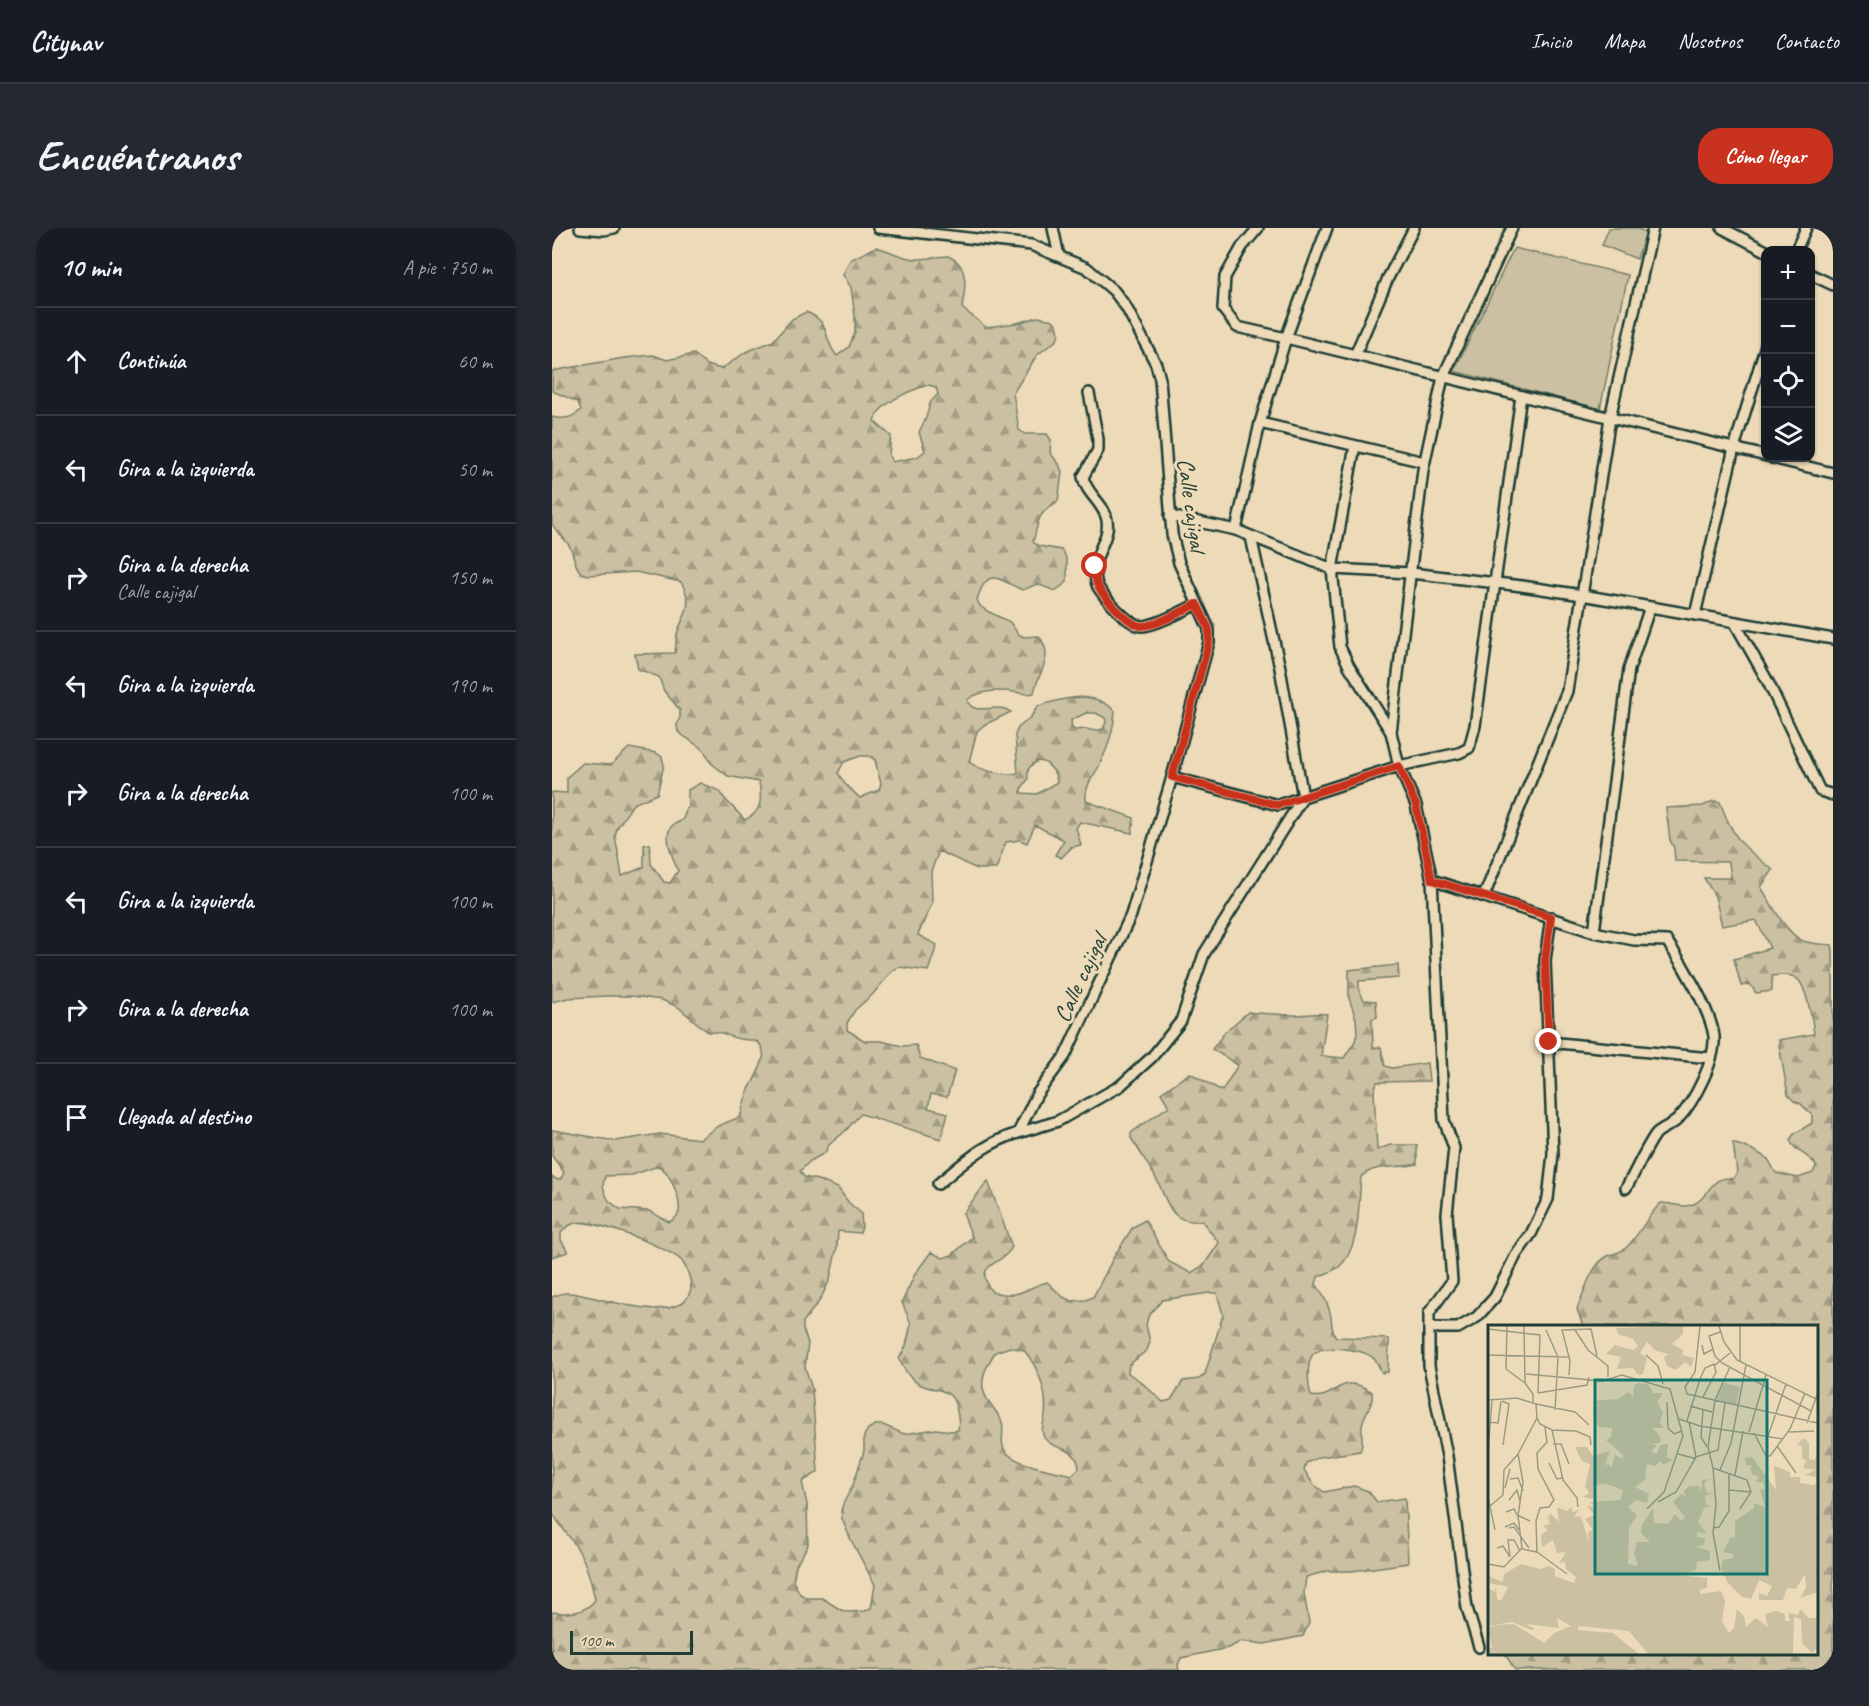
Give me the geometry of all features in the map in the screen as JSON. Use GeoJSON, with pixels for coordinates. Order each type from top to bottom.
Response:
{"type":"FeatureCollection","features":[{"type":"Feature","properties":{"kind":"street"},"geometry":{"type":"LineString","coordinates":[[580,228],[604,231],[614,228]]}},
{"type":"Feature","properties":{"kind":"street","name":"Calle cajigal"},"geometry":{"type":"LineString","coordinates":[[878,228],[1031,245],[1088,268],[1114,291],[1126,308],[1156,364],[1160,379],[1172,534],[1179,563],[1209,629],[1209,642],[1131,915],[1065,1056],[1037,1094],[1018,1133]]}},
{"type":"Feature","properties":{"kind":"street"},"geometry":{"type":"LineString","coordinates":[[1053,228],[1059,256]]}},
{"type":"Feature","properties":{"kind":"street"},"geometry":{"type":"LineString","coordinates":[[1258,228],[1242,247],[1225,277],[1223,309],[1237,327],[1761,455]]}},
{"type":"Feature","properties":{"kind":"street"},"geometry":{"type":"LineString","coordinates":[[1236,530],[1260,423],[1286,338],[1327,228]]}},
{"type":"Feature","properties":{"kind":"street"},"geometry":{"type":"LineString","coordinates":[[1355,355],[1388,278],[1414,228]]}},
{"type":"Feature","properties":{"kind":"street"},"geometry":{"type":"LineString","coordinates":[[1390,732],[1425,462],[1443,377],[1512,228]]}},
{"type":"Feature","properties":{"kind":"street"},"geometry":{"type":"LineString","coordinates":[[1484,896],[1567,691],[1610,418],[1653,228]]}},
{"type":"Feature","properties":{"kind":"street"},"geometry":{"type":"LineString","coordinates":[[1722,228],[1761,248]]}},
{"type":"Feature","properties":{"kind":"street"},"geometry":{"type":"LineString","coordinates":[[1798,246],[1806,228]]}},
{"type":"Feature","properties":{"kind":"street"},"geometry":{"type":"LineString","coordinates":[[1815,276],[1833,285]]}},
{"type":"Feature","properties":{"kind":"street"},"geometry":{"type":"LineString","coordinates":[[1695,615],[1734,448],[1763,354]]}},
{"type":"Feature","properties":{"kind":"street"},"geometry":{"type":"LineString","coordinates":[[1089,393],[1098,450],[1083,477],[1093,498],[1103,508],[1107,521],[1106,538],[1095,566],[1095,579],[1098,586],[1125,617],[1143,626],[1168,618],[1197,604]]}},
{"type":"Feature","properties":{"kind":"street"},"geometry":{"type":"LineString","coordinates":[[1172,777],[1278,805],[1399,766],[1459,753],[1469,747],[1475,726],[1521,396]]}},
{"type":"Feature","properties":{"kind":"street"},"geometry":{"type":"LineString","coordinates":[[1260,423],[1425,462]]}},
{"type":"Feature","properties":{"kind":"street"},"geometry":{"type":"LineString","coordinates":[[1354,446],[1332,570],[1340,647],[1349,666],[1390,732],[1399,766],[1416,805],[1432,880],[1444,1120],[1454,1148],[1448,1214],[1452,1281],[1429,1313],[1429,1365],[1448,1456],[1467,1608],[1479,1647]]}},
{"type":"Feature","properties":{"kind":"street"},"geometry":{"type":"LineString","coordinates":[[1789,462],[1833,472]]}},
{"type":"Feature","properties":{"kind":"street"},"geometry":{"type":"LineString","coordinates":[[1170,516],[1236,530],[1332,570],[1410,573],[1496,583],[1582,595],[1833,639]]}},
{"type":"Feature","properties":{"kind":"street"},"geometry":{"type":"LineString","coordinates":[[938,1185],[980,1150],[999,1139],[1058,1121],[1120,1086],[1152,1057],[1181,1021],[1204,954],[1303,797],[1280,668],[1251,537]]}},
{"type":"Feature","properties":{"kind":"street"},"geometry":{"type":"LineString","coordinates":[[1594,932],[1629,669],[1650,607]]}},
{"type":"Feature","properties":{"kind":"street"},"geometry":{"type":"LineString","coordinates":[[1735,623],[1767,680],[1820,791],[1833,795]]}},
{"type":"Feature","properties":{"kind":"street"},"geometry":{"type":"LineString","coordinates":[[1432,880],[1594,932],[1634,940],[1667,941],[1684,966],[1708,1016],[1714,1037],[1710,1058],[1695,1096],[1677,1121],[1656,1133],[1626,1188]]}},
{"type":"Feature","properties":{"kind":"street"},"geometry":{"type":"LineString","coordinates":[[1429,1328],[1458,1328],[1477,1317],[1495,1297],[1548,1199],[1553,1154],[1545,960],[1551,917]]}},
{"type":"Feature","properties":{"kind":"street"},"geometry":{"type":"LineString","coordinates":[[1549,1042],[1710,1058]]}},
{"type":"Feature","properties":{"kind":"green space"},"geometry":{"type":"Polygon","coordinates":[[[1609,228],[1635,228],[1646,232],[1637,259],[1602,245],[1609,228]]]}},
{"type":"Feature","properties":{"kind":"green space"},"geometry":{"type":"Polygon","coordinates":[[[876,247],[913,259],[948,256],[959,264],[964,275],[962,308],[986,327],[1017,323],[1038,317],[1053,320],[1057,325],[1059,333],[1057,340],[1037,355],[1013,393],[1019,430],[1025,434],[1047,434],[1051,440],[1050,453],[1062,472],[1058,501],[1042,514],[1033,542],[1039,546],[1061,550],[1067,562],[1067,582],[1055,591],[1037,584],[1023,590],[995,578],[985,582],[981,589],[977,600],[980,606],[1010,622],[1018,634],[1024,637],[1039,636],[1044,644],[1046,658],[1034,693],[989,691],[967,700],[975,708],[998,708],[1011,712],[984,725],[977,731],[969,762],[993,772],[1018,773],[1015,735],[1018,728],[1030,718],[1038,706],[1068,698],[1097,700],[1115,711],[1106,750],[1088,785],[1086,801],[1134,818],[1132,833],[1080,822],[1076,828],[1081,845],[1072,847],[1061,858],[1055,855],[1064,840],[1035,825],[1027,843],[1020,840],[1006,842],[996,869],[977,869],[939,851],[931,871],[932,903],[918,935],[937,945],[928,971],[899,967],[892,971],[873,994],[855,1010],[847,1023],[847,1030],[865,1041],[881,1041],[902,1046],[916,1045],[920,1058],[955,1071],[947,1097],[931,1094],[928,1108],[948,1113],[941,1139],[861,1114],[830,1144],[825,1153],[810,1161],[800,1171],[804,1177],[838,1188],[849,1203],[861,1213],[862,1227],[860,1233],[838,1231],[830,1279],[820,1300],[803,1322],[808,1343],[805,1367],[812,1389],[818,1472],[802,1482],[807,1504],[808,1545],[796,1565],[793,1581],[800,1594],[807,1598],[822,1598],[841,1610],[865,1611],[871,1608],[875,1585],[851,1540],[841,1511],[853,1485],[864,1451],[864,1436],[868,1429],[875,1425],[883,1425],[904,1434],[936,1429],[958,1430],[959,1421],[954,1400],[942,1391],[915,1382],[899,1359],[906,1346],[911,1324],[902,1302],[915,1274],[931,1252],[943,1258],[952,1255],[972,1237],[963,1213],[988,1181],[1012,1247],[986,1270],[986,1282],[992,1292],[1016,1294],[1047,1282],[1063,1297],[1072,1301],[1093,1297],[1133,1227],[1145,1220],[1169,1262],[1191,1273],[1204,1265],[1219,1243],[1202,1221],[1184,1220],[1172,1212],[1155,1176],[1131,1138],[1131,1133],[1169,1106],[1161,1093],[1190,1073],[1222,1091],[1238,1065],[1212,1049],[1225,1032],[1248,1012],[1327,1014],[1321,1056],[1344,1058],[1357,1034],[1356,1019],[1349,998],[1349,970],[1398,965],[1399,978],[1359,981],[1359,990],[1364,1000],[1376,1001],[1377,1017],[1372,1019],[1373,1048],[1381,1047],[1385,1066],[1392,1068],[1427,1063],[1429,1081],[1377,1082],[1374,1091],[1377,1150],[1390,1145],[1417,1145],[1417,1164],[1380,1168],[1361,1177],[1357,1225],[1351,1248],[1339,1267],[1318,1277],[1316,1284],[1327,1303],[1332,1330],[1336,1337],[1389,1339],[1388,1372],[1382,1373],[1374,1358],[1360,1352],[1334,1348],[1313,1354],[1308,1368],[1311,1396],[1327,1394],[1352,1384],[1372,1392],[1372,1396],[1362,1425],[1360,1451],[1320,1457],[1306,1463],[1304,1470],[1313,1484],[1324,1492],[1354,1486],[1368,1491],[1377,1502],[1405,1498],[1408,1563],[1352,1571],[1327,1571],[1306,1577],[1304,1593],[1309,1623],[1303,1636],[1264,1644],[1242,1641],[1228,1648],[1181,1658],[1178,1665],[1179,1670],[552,1670],[552,1612],[575,1612],[591,1605],[595,1600],[590,1577],[583,1560],[552,1512],[552,1297],[570,1293],[635,1307],[670,1308],[682,1302],[691,1288],[686,1268],[675,1255],[630,1235],[597,1225],[575,1223],[567,1227],[561,1233],[561,1240],[568,1252],[552,1257],[552,1177],[561,1179],[564,1172],[552,1156],[552,1130],[615,1141],[660,1134],[700,1139],[718,1126],[740,1117],[749,1089],[762,1064],[763,1051],[757,1042],[752,1040],[735,1038],[719,1032],[708,1032],[678,1007],[662,1000],[632,996],[607,996],[568,998],[552,1002],[552,792],[567,793],[567,777],[583,763],[611,765],[629,748],[656,753],[662,757],[664,765],[657,794],[633,804],[617,828],[615,836],[622,876],[644,867],[644,845],[650,844],[651,864],[664,882],[670,883],[678,871],[670,849],[669,831],[672,826],[683,819],[688,805],[688,790],[700,783],[720,791],[745,820],[758,809],[760,794],[759,782],[728,776],[711,763],[704,750],[678,732],[680,710],[664,691],[659,677],[638,669],[635,654],[675,653],[677,634],[688,604],[681,582],[636,572],[588,575],[581,573],[570,547],[552,524],[552,417],[568,418],[581,410],[578,402],[552,391],[552,371],[624,358],[653,355],[667,360],[694,354],[707,365],[721,369],[746,352],[773,341],[792,319],[806,312],[820,321],[837,356],[849,347],[855,332],[851,287],[843,275],[850,260],[876,247]],[[928,385],[905,394],[882,408],[874,421],[891,436],[889,455],[892,462],[917,457],[925,451],[919,432],[930,403],[938,394],[936,387],[928,385]],[[1086,713],[1071,720],[1072,728],[1095,731],[1103,729],[1106,722],[1105,718],[1096,713],[1086,713]],[[860,756],[844,762],[838,773],[845,784],[860,798],[879,790],[881,784],[875,760],[869,756],[860,756]],[[1038,761],[1028,770],[1028,779],[1021,793],[1037,794],[1057,782],[1048,765],[1038,761]],[[658,1166],[632,1175],[605,1176],[603,1185],[605,1193],[609,1201],[620,1209],[649,1211],[669,1222],[678,1214],[678,1200],[674,1186],[667,1173],[658,1166]],[[1209,1293],[1162,1300],[1148,1317],[1146,1325],[1150,1342],[1147,1350],[1129,1365],[1128,1373],[1163,1402],[1171,1400],[1183,1381],[1199,1379],[1205,1374],[1223,1315],[1217,1293],[1209,1293]],[[1010,1347],[995,1352],[986,1369],[983,1381],[984,1393],[1002,1422],[1004,1450],[1019,1461],[1072,1475],[1079,1468],[1074,1455],[1048,1442],[1044,1437],[1042,1429],[1046,1406],[1041,1380],[1024,1350],[1010,1347]]]}},
{"type":"Feature","properties":{"kind":"green space"},"geometry":{"type":"Polygon","coordinates":[[[1514,248],[1628,275],[1600,409],[1454,371],[1514,248]]]}},
{"type":"Feature","properties":{"kind":"green space"},"geometry":{"type":"Polygon","coordinates":[[[1713,801],[1720,802],[1729,825],[1740,841],[1773,870],[1761,887],[1791,932],[1803,941],[1832,945],[1833,950],[1833,1670],[1515,1670],[1506,1655],[1818,1655],[1818,1325],[1583,1325],[1577,1309],[1588,1281],[1600,1261],[1627,1247],[1661,1203],[1682,1206],[1694,1204],[1715,1183],[1725,1178],[1733,1179],[1737,1173],[1733,1143],[1755,1151],[1768,1159],[1776,1173],[1798,1178],[1813,1173],[1816,1166],[1795,1148],[1790,1140],[1794,1134],[1812,1123],[1812,1115],[1788,1095],[1779,1045],[1779,1040],[1814,1034],[1803,987],[1796,978],[1784,975],[1772,976],[1772,991],[1756,993],[1750,984],[1741,986],[1734,959],[1770,948],[1756,920],[1722,926],[1715,896],[1704,878],[1731,878],[1729,862],[1675,861],[1666,808],[1703,806],[1713,801]]]}},
{"type":"Feature","properties":{"kind":"route"},"geometry":{"type":"LineString","coordinates":[[1095,566],[1095,579],[1098,586],[1112,604],[1136,624],[1143,626],[1168,618],[1197,604],[1209,629],[1209,642],[1172,777],[1278,805],[1399,766],[1416,805],[1432,880],[1551,917],[1545,960],[1549,1042]]}}]}
